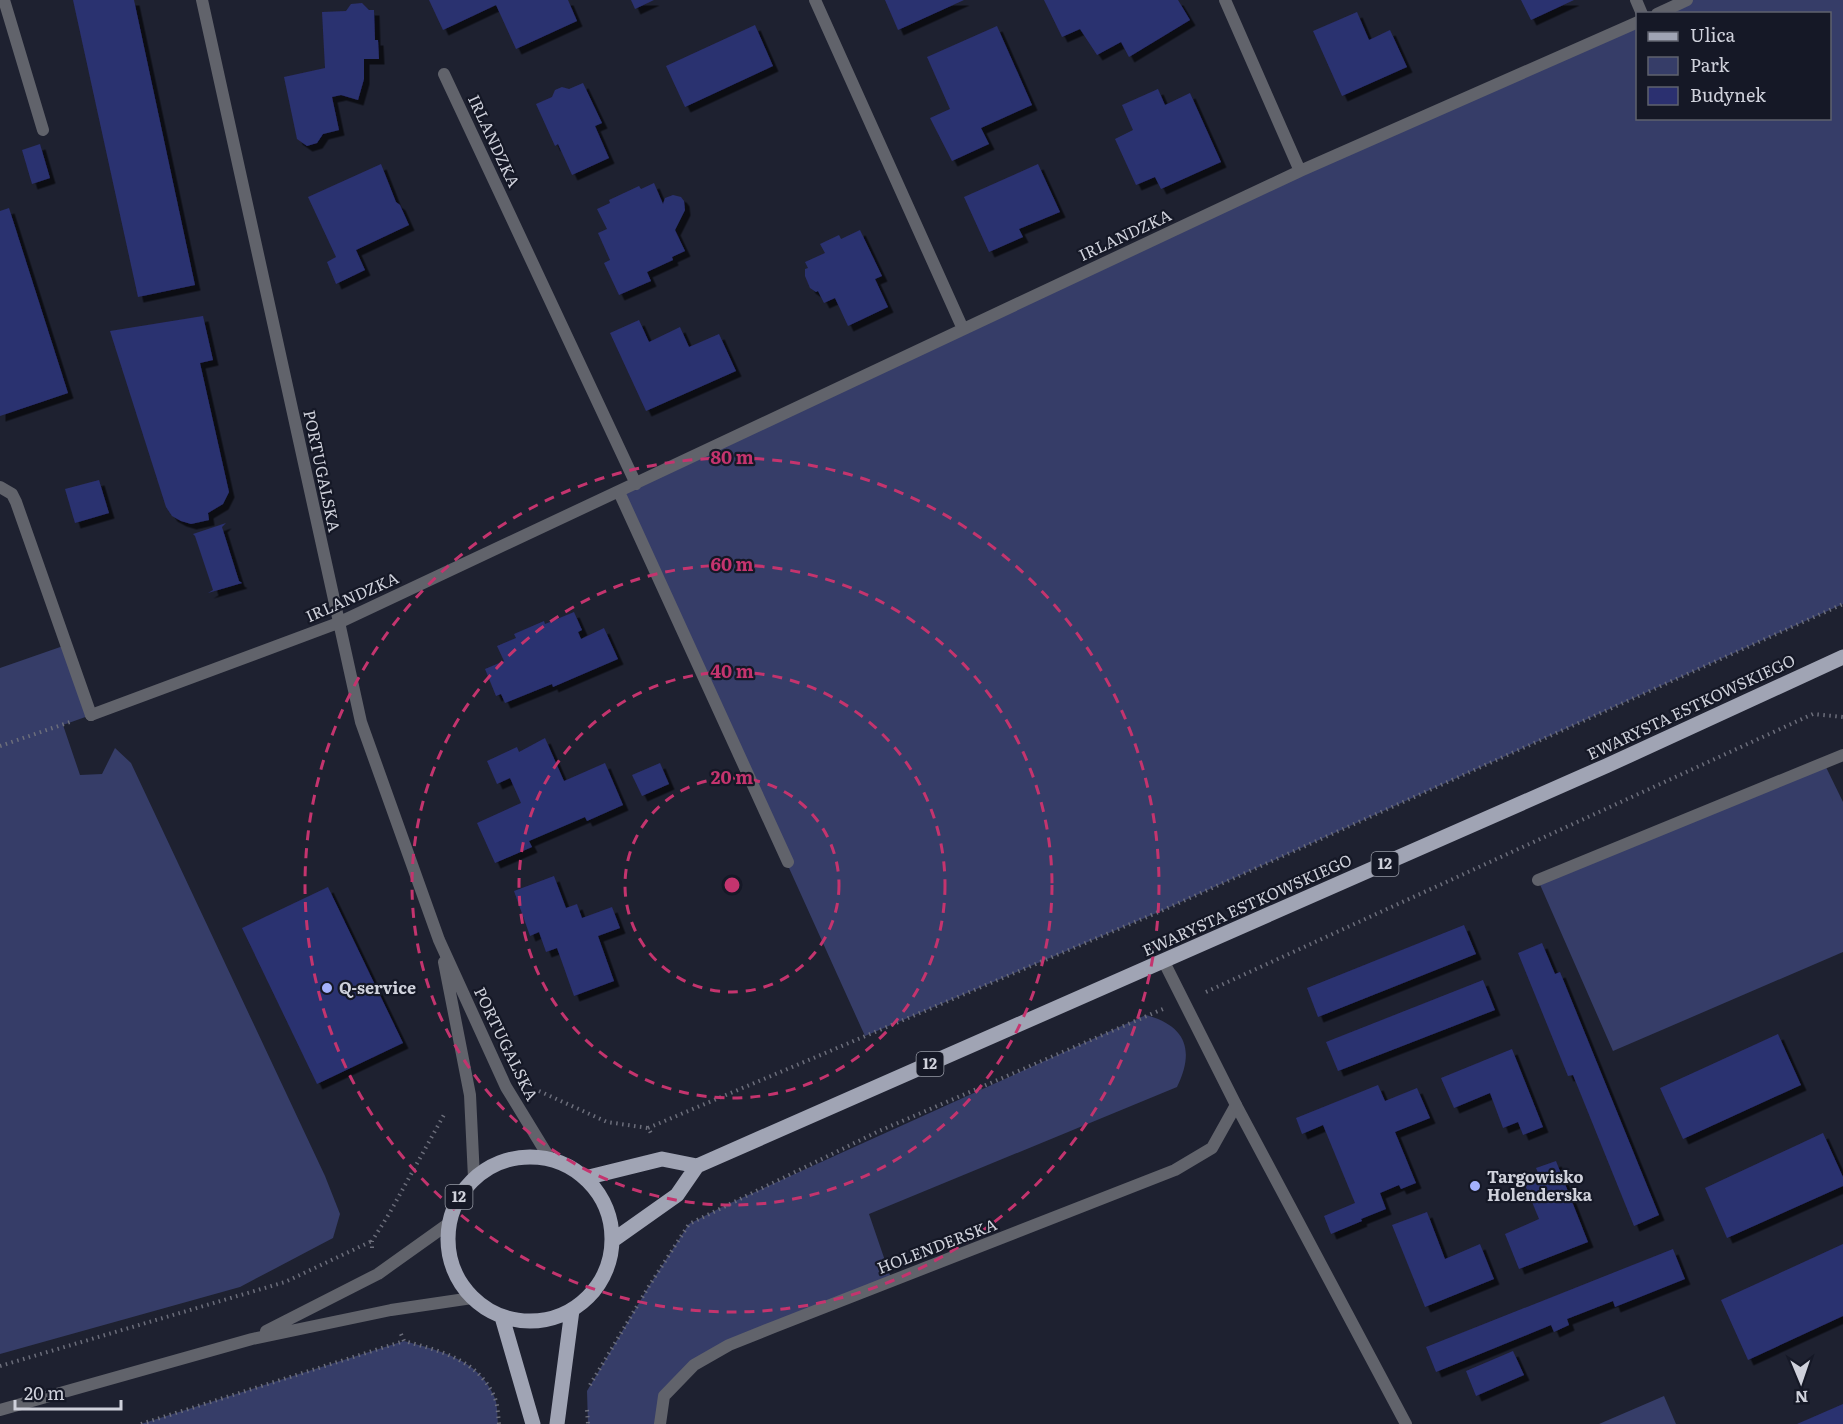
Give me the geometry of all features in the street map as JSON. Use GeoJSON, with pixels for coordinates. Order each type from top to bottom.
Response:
{"type":"FeatureCollection","features":[{"type":"Feature","properties":{"kind":"main road","name":"EWARYSTA ESTKOWSKIEGO"},"geometry":{"type":"LineString","coordinates":[[697,1166],[1606,766],[1843,657]]}},
{"type":"Feature","properties":{"kind":"main road","name":"12"},"geometry":{"type":"LineString","coordinates":[[523,1157],[550,1159],[568,1166],[585,1178],[600,1196],[609,1217],[612,1240],[607,1268],[593,1292],[572,1310],[550,1319],[525,1321],[502,1317],[472,1298],[456,1277],[450,1260],[448,1224],[457,1199],[474,1178],[496,1163],[523,1157]]}},
{"type":"Feature","properties":{"kind":"main road"},"geometry":{"type":"LineString","coordinates":[[585,1178],[662,1159],[697,1166],[677,1195],[612,1240]]}},
{"type":"Feature","properties":{"kind":"main road"},"geometry":{"type":"LineString","coordinates":[[557,1424],[572,1310]]}},
{"type":"Feature","properties":{"kind":"main road"},"geometry":{"type":"LineString","coordinates":[[502,1317],[533,1424]]}},
{"type":"Feature","properties":{"kind":"street"},"geometry":{"type":"LineString","coordinates":[[4,0],[43,130]]}},
{"type":"Feature","properties":{"kind":"street","name":"PORTUGALSKA"},"geometry":{"type":"LineString","coordinates":[[202,0],[361,722],[439,940],[506,1087],[550,1159]]}},
{"type":"Feature","properties":{"kind":"street"},"geometry":{"type":"LineString","coordinates":[[815,0],[963,329]]}},
{"type":"Feature","properties":{"kind":"street"},"geometry":{"type":"LineString","coordinates":[[1225,0],[1300,171]]}},
{"type":"Feature","properties":{"kind":"street"},"geometry":{"type":"LineString","coordinates":[[1661,12],[1687,0]]}},
{"type":"Feature","properties":{"kind":"street","name":"IRLANDZKA"},"geometry":{"type":"LineString","coordinates":[[91,715],[338,623],[1300,171],[1636,23]]}},
{"type":"Feature","properties":{"kind":"street","name":"IRLANDZKA"},"geometry":{"type":"LineString","coordinates":[[444,74],[636,484]]}},
{"type":"Feature","properties":{"kind":"street"},"geometry":{"type":"LineString","coordinates":[[0,487],[12,494],[16,502],[91,715]]}},
{"type":"Feature","properties":{"kind":"street"},"geometry":{"type":"LineString","coordinates":[[619,492],[788,862]]}},
{"type":"Feature","properties":{"kind":"street"},"geometry":{"type":"LineString","coordinates":[[1538,880],[1843,755]]}},
{"type":"Feature","properties":{"kind":"street","name":"PORTUGALSKA"},"geometry":{"type":"LineString","coordinates":[[439,940],[470,1095],[474,1178]]}},
{"type":"Feature","properties":{"kind":"street"},"geometry":{"type":"LineString","coordinates":[[1164,962],[1236,1105],[1406,1424]]}},
{"type":"Feature","properties":{"kind":"street","name":"HOLENDERSKA"},"geometry":{"type":"LineString","coordinates":[[660,1424],[664,1396],[694,1365],[729,1345],[1175,1170],[1212,1148],[1236,1105]]}},
{"type":"Feature","properties":{"kind":"street"},"geometry":{"type":"LineString","coordinates":[[252,1339],[378,1274],[448,1224]]}},
{"type":"Feature","properties":{"kind":"street"},"geometry":{"type":"LineString","coordinates":[[0,1410],[252,1339],[391,1310],[472,1298]]}},
{"type":"Feature","properties":{"kind":"path"},"geometry":{"type":"LineString","coordinates":[[648,1128],[1161,911],[1843,604]]}},
{"type":"Feature","properties":{"kind":"path"},"geometry":{"type":"LineString","coordinates":[[587,1390],[689,1224],[879,1131],[1184,1001],[1813,714],[1843,717]]}},
{"type":"Feature","properties":{"kind":"path"},"geometry":{"type":"LineString","coordinates":[[0,746],[91,715]]}},
{"type":"Feature","properties":{"kind":"path"},"geometry":{"type":"LineString","coordinates":[[0,1366],[285,1282],[372,1241]]}},
{"type":"Feature","properties":{"kind":"path"},"geometry":{"type":"LineString","coordinates":[[141,1424],[404,1341]]}},
{"type":"Feature","properties":{"kind":"path"},"geometry":{"type":"LineString","coordinates":[[495,1397],[499,1424]]}},
{"type":"Feature","properties":{"kind":"path"},"geometry":{"type":"LineString","coordinates":[[587,1404],[588,1424]]}},
{"type":"Feature","properties":{"kind":"green space"},"geometry":{"type":"Polygon","coordinates":[[[1687,0],[1843,0],[1843,604],[1161,911],[865,1036],[619,492],[963,329],[1636,22],[1636,120],[1831,120],[1831,12],[1659,12],[1687,0]]]}},
{"type":"Feature","properties":{"kind":"green space"},"geometry":{"type":"Polygon","coordinates":[[[66,645],[91,715],[63,725],[80,775],[102,774],[115,748],[131,763],[325,1176],[340,1214],[333,1238],[240,1287],[0,1354],[0,668],[66,645]]]}},
{"type":"Feature","properties":{"kind":"green space"},"geometry":{"type":"Polygon","coordinates":[[[1824,763],[1843,802],[1843,952],[1613,1051],[1538,880],[1824,763]]]}},
{"type":"Feature","properties":{"kind":"green space"},"geometry":{"type":"Polygon","coordinates":[[[1146,1015],[1170,1026],[1183,1041],[1186,1051],[1185,1062],[1177,1087],[869,1214],[892,1281],[694,1365],[664,1396],[660,1424],[588,1424],[587,1391],[649,1286],[689,1224],[724,1206],[1146,1015]]]}},
{"type":"Feature","properties":{"kind":"green space"},"geometry":{"type":"Polygon","coordinates":[[[404,1341],[456,1358],[478,1373],[487,1383],[495,1399],[498,1424],[141,1424],[404,1341]]]}},
{"type":"Feature","properties":{"kind":"green space"},"geometry":{"type":"Polygon","coordinates":[[[1664,1396],[1676,1424],[1599,1424],[1664,1396]]]}},
{"type":"Feature","properties":{"kind":"building"},"geometry":{"type":"Polygon","coordinates":[[[73,0],[134,0],[195,285],[138,297],[73,0]]]}},
{"type":"Feature","properties":{"kind":"building"},"geometry":{"type":"Polygon","coordinates":[[[429,0],[568,0],[577,21],[516,49],[496,5],[443,30],[429,0]]]}},
{"type":"Feature","properties":{"kind":"building"},"geometry":{"type":"Polygon","coordinates":[[[631,0],[654,0],[635,9],[631,0]]]}},
{"type":"Feature","properties":{"kind":"building"},"geometry":{"type":"Polygon","coordinates":[[[885,0],[964,0],[898,30],[885,0]]]}},
{"type":"Feature","properties":{"kind":"building"},"geometry":{"type":"Polygon","coordinates":[[[1044,0],[1178,0],[1190,20],[1129,57],[1121,42],[1097,55],[1080,29],[1062,37],[1044,0]]]}},
{"type":"Feature","properties":{"kind":"building"},"geometry":{"type":"Polygon","coordinates":[[[1521,0],[1574,0],[1531,20],[1521,0]]]}},
{"type":"Feature","properties":{"kind":"building"},"geometry":{"type":"Polygon","coordinates":[[[362,3],[369,10],[374,10],[375,40],[378,40],[379,59],[364,59],[364,79],[358,100],[341,95],[332,97],[339,130],[323,134],[317,143],[307,146],[297,139],[284,77],[325,68],[322,12],[346,11],[351,4],[362,3]]]}},
{"type":"Feature","properties":{"kind":"building"},"geometry":{"type":"Polygon","coordinates":[[[1357,12],[1369,40],[1390,30],[1407,67],[1342,96],[1313,31],[1357,12]]]}},
{"type":"Feature","properties":{"kind":"building"},"geometry":{"type":"Polygon","coordinates":[[[755,25],[773,66],[685,107],[666,66],[755,25]]]}},
{"type":"Feature","properties":{"kind":"building"},"geometry":{"type":"Polygon","coordinates":[[[997,26],[1032,105],[981,128],[989,144],[952,161],[930,118],[950,109],[927,57],[997,26]]]}},
{"type":"Feature","properties":{"kind":"building"},"geometry":{"type":"Polygon","coordinates":[[[583,83],[602,123],[595,126],[609,158],[572,175],[558,144],[555,146],[536,104],[552,97],[555,90],[562,87],[569,89],[583,83]]]}},
{"type":"Feature","properties":{"kind":"building"},"geometry":{"type":"Polygon","coordinates":[[[1158,89],[1165,105],[1190,93],[1221,162],[1161,189],[1155,177],[1136,185],[1115,139],[1133,130],[1122,105],[1158,89]]]}},
{"type":"Feature","properties":{"kind":"building"},"geometry":{"type":"Polygon","coordinates":[[[40,144],[50,178],[32,184],[22,150],[40,144]]]}},
{"type":"Feature","properties":{"kind":"building"},"geometry":{"type":"Polygon","coordinates":[[[381,164],[396,202],[400,205],[409,225],[356,250],[365,270],[336,284],[327,262],[336,257],[308,197],[381,164]]]}},
{"type":"Feature","properties":{"kind":"building"},"geometry":{"type":"Polygon","coordinates":[[[1038,164],[1060,212],[1019,229],[1023,237],[989,252],[964,197],[1038,164]]]}},
{"type":"Feature","properties":{"kind":"building"},"geometry":{"type":"Polygon","coordinates":[[[654,183],[663,204],[665,198],[673,195],[681,197],[684,201],[685,210],[675,230],[685,251],[672,257],[673,260],[647,272],[651,281],[619,295],[604,263],[610,260],[598,233],[607,229],[597,209],[610,203],[609,200],[639,186],[641,189],[654,183]]]}},
{"type":"Feature","properties":{"kind":"building"},"geometry":{"type":"Polygon","coordinates":[[[9,208],[68,393],[0,416],[0,211],[9,208]]]}},
{"type":"Feature","properties":{"kind":"building"},"geometry":{"type":"Polygon","coordinates":[[[860,230],[882,276],[875,279],[888,307],[848,326],[835,298],[824,303],[818,291],[810,288],[805,276],[805,269],[808,268],[805,262],[825,253],[820,244],[839,235],[841,239],[860,230]]]}},
{"type":"Feature","properties":{"kind":"building"},"geometry":{"type":"Polygon","coordinates":[[[203,316],[213,360],[200,363],[229,492],[223,504],[208,513],[209,520],[191,524],[172,516],[166,507],[110,331],[203,316]]]}},
{"type":"Feature","properties":{"kind":"building"},"geometry":{"type":"Polygon","coordinates":[[[639,320],[649,342],[680,327],[689,347],[719,334],[736,371],[646,411],[610,333],[639,320]]]}},
{"type":"Feature","properties":{"kind":"building"},"geometry":{"type":"Polygon","coordinates":[[[99,480],[109,513],[75,523],[65,489],[99,480]]]}},
{"type":"Feature","properties":{"kind":"building"},"geometry":{"type":"Polygon","coordinates":[[[226,523],[222,527],[239,581],[242,583],[208,593],[213,590],[193,534],[226,523]]]}},
{"type":"Feature","properties":{"kind":"building"},"geometry":{"type":"Polygon","coordinates":[[[574,612],[582,630],[578,632],[581,639],[604,628],[618,659],[553,687],[552,684],[505,703],[501,694],[496,696],[485,669],[504,661],[497,646],[516,638],[514,634],[544,621],[545,624],[574,612]]]}},
{"type":"Feature","properties":{"kind":"building"},"geometry":{"type":"Polygon","coordinates":[[[545,738],[564,781],[605,763],[623,805],[587,821],[585,817],[529,841],[532,847],[495,863],[477,823],[521,803],[510,778],[497,784],[487,761],[517,747],[519,752],[545,738]]]}},
{"type":"Feature","properties":{"kind":"building"},"geometry":{"type":"Polygon","coordinates":[[[660,763],[669,784],[642,796],[632,775],[660,763]]]}},
{"type":"Feature","properties":{"kind":"building"},"geometry":{"type":"Polygon","coordinates":[[[554,876],[566,908],[577,904],[582,918],[612,907],[620,928],[598,936],[614,981],[574,996],[557,948],[546,952],[539,932],[530,936],[514,891],[554,876]]]}},
{"type":"Feature","properties":{"kind":"building"},"geometry":{"type":"Polygon","coordinates":[[[328,887],[403,1043],[317,1084],[242,928],[328,887]]]}},
{"type":"Feature","properties":{"kind":"building"},"geometry":{"type":"Polygon","coordinates":[[[1464,925],[1476,954],[1318,1017],[1307,988],[1464,925]]]}},
{"type":"Feature","properties":{"kind":"building"},"geometry":{"type":"Polygon","coordinates":[[[1542,943],[1555,974],[1560,972],[1659,1215],[1634,1226],[1573,1075],[1568,1076],[1518,953],[1542,943]]]}},
{"type":"Feature","properties":{"kind":"building"},"geometry":{"type":"Polygon","coordinates":[[[1483,980],[1495,1010],[1338,1071],[1326,1042],[1483,980]]]}},
{"type":"Feature","properties":{"kind":"building"},"geometry":{"type":"Polygon","coordinates":[[[1778,1034],[1801,1085],[1683,1139],[1660,1088],[1778,1034]]]}},
{"type":"Feature","properties":{"kind":"building"},"geometry":{"type":"Polygon","coordinates":[[[1512,1049],[1543,1127],[1523,1135],[1518,1122],[1503,1128],[1490,1093],[1454,1108],[1441,1078],[1512,1049]]]}},
{"type":"Feature","properties":{"kind":"building"},"geometry":{"type":"Polygon","coordinates":[[[1378,1085],[1385,1101],[1417,1088],[1430,1118],[1395,1132],[1416,1183],[1401,1189],[1399,1185],[1380,1193],[1386,1209],[1331,1234],[1324,1216],[1355,1203],[1323,1125],[1302,1134],[1296,1118],[1378,1085]]]}},
{"type":"Feature","properties":{"kind":"building"},"geometry":{"type":"Polygon","coordinates":[[[1823,1133],[1843,1177],[1843,1186],[1727,1238],[1705,1188],[1823,1133]]]}},
{"type":"Feature","properties":{"kind":"building"},"geometry":{"type":"Polygon","coordinates":[[[1556,1161],[1588,1242],[1519,1269],[1505,1234],[1539,1219],[1525,1185],[1541,1180],[1536,1168],[1556,1161]]]}},
{"type":"Feature","properties":{"kind":"building"},"geometry":{"type":"Polygon","coordinates":[[[1427,1212],[1445,1259],[1480,1244],[1494,1279],[1425,1307],[1392,1225],[1427,1212]]]}},
{"type":"Feature","properties":{"kind":"building"},"geometry":{"type":"Polygon","coordinates":[[[1843,1244],[1843,1316],[1748,1360],[1721,1300],[1843,1244]]]}},
{"type":"Feature","properties":{"kind":"building"},"geometry":{"type":"Polygon","coordinates":[[[1673,1249],[1685,1279],[1615,1307],[1613,1301],[1567,1319],[1569,1325],[1554,1332],[1551,1325],[1436,1372],[1426,1347],[1673,1249]]]}},
{"type":"Feature","properties":{"kind":"building"},"geometry":{"type":"Polygon","coordinates":[[[1513,1351],[1524,1375],[1476,1396],[1466,1371],[1513,1351]]]}},
{"type":"Feature","properties":{"kind":"building"},"geometry":{"type":"Polygon","coordinates":[[[1843,1404],[1843,1424],[1797,1424],[1843,1404]]]}},
{"type":"Feature","properties":{"kind":"place","name":"Q-service"},"geometry":{"type":"Point","coordinates":[327,988]}},
{"type":"Feature","properties":{"kind":"place","name":"Targowisko Holenderska"},"geometry":{"type":"Point","coordinates":[1475,1186]}}]}
